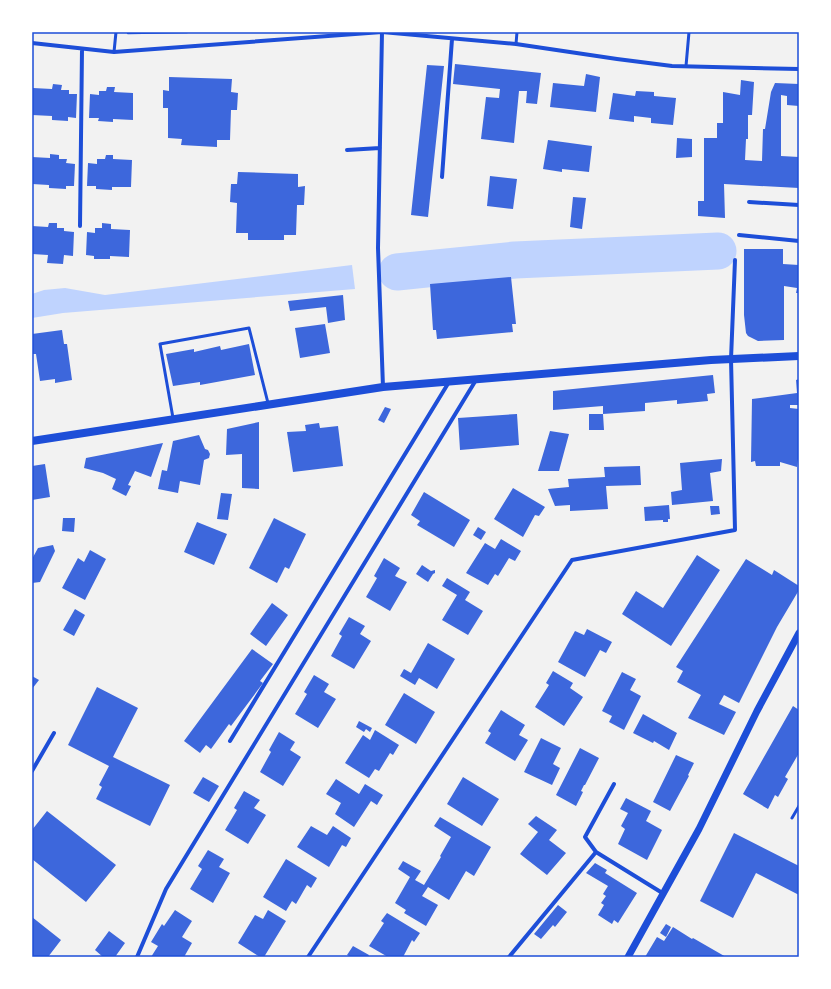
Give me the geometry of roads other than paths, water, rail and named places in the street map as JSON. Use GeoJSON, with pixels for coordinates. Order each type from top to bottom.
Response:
{"type":"FeatureCollection","features":[{"type":"Feature","properties":{"kind":"main road"},"geometry":{"type":"LineString","coordinates":[[32,441],[383,387],[731,359],[799,356]]}},
{"type":"Feature","properties":{"kind":"street"},"geometry":{"type":"LineString","coordinates":[[32,43],[114,52],[382,32],[516,44],[617,59],[686,66],[799,69]]}},
{"type":"Feature","properties":{"kind":"street"},"geometry":{"type":"LineString","coordinates":[[382,32],[378,248],[383,387]]}},
{"type":"Feature","properties":{"kind":"street"},"geometry":{"type":"LineString","coordinates":[[442,177],[452,39]]}},
{"type":"Feature","properties":{"kind":"street"},"geometry":{"type":"LineString","coordinates":[[80,226],[82,49]]}},
{"type":"Feature","properties":{"kind":"street"},"geometry":{"type":"LineString","coordinates":[[347,150],[380,148]]}},
{"type":"Feature","properties":{"kind":"street"},"geometry":{"type":"LineString","coordinates":[[749,202],[799,205]]}},
{"type":"Feature","properties":{"kind":"street"},"geometry":{"type":"LineString","coordinates":[[739,235],[799,241]]}},
{"type":"Feature","properties":{"kind":"street"},"geometry":{"type":"LineString","coordinates":[[308,957],[572,560],[735,530],[731,359],[735,260]]}},
{"type":"Feature","properties":{"kind":"street"},"geometry":{"type":"LineString","coordinates":[[137,957],[166,889],[476,379]]}},
{"type":"Feature","properties":{"kind":"street"},"geometry":{"type":"LineString","coordinates":[[230,741],[449,382]]}},
{"type":"Feature","properties":{"kind":"street"},"geometry":{"type":"LineString","coordinates":[[628,957],[699,829],[757,711],[799,633]]}},
{"type":"Feature","properties":{"kind":"street"},"geometry":{"type":"LineString","coordinates":[[32,771],[54,733]]}},
{"type":"Feature","properties":{"kind":"street"},"geometry":{"type":"LineString","coordinates":[[614,784],[585,837],[596,852],[664,894]]}},
{"type":"Feature","properties":{"kind":"street"},"geometry":{"type":"LineString","coordinates":[[509,957],[596,852]]}},
{"type":"Feature","properties":{"kind":"lane"},"geometry":{"type":"LineString","coordinates":[[114,52],[115,32]]}},
{"type":"Feature","properties":{"kind":"lane"},"geometry":{"type":"LineString","coordinates":[[516,44],[517,32]]}},
{"type":"Feature","properties":{"kind":"lane"},"geometry":{"type":"LineString","coordinates":[[686,66],[689,32]]}},
{"type":"Feature","properties":{"kind":"lane"},"geometry":{"type":"LineString","coordinates":[[174,420],[160,344],[249,328],[268,405]]}},
{"type":"Feature","properties":{"kind":"lane"},"geometry":{"type":"LineString","coordinates":[[792,818],[799,806]]}},
{"type":"Feature","properties":{"kind":"water"},"geometry":{"type":"Polygon","coordinates":[[[352,265],[355,289],[63,313],[32,318],[32,294],[44,290],[65,288],[105,295],[352,265]]]}},
{"type":"Feature","properties":{"kind":"waterway"},"geometry":{"type":"LineString","coordinates":[[397,272],[515,260],[718,251]]}}]}
